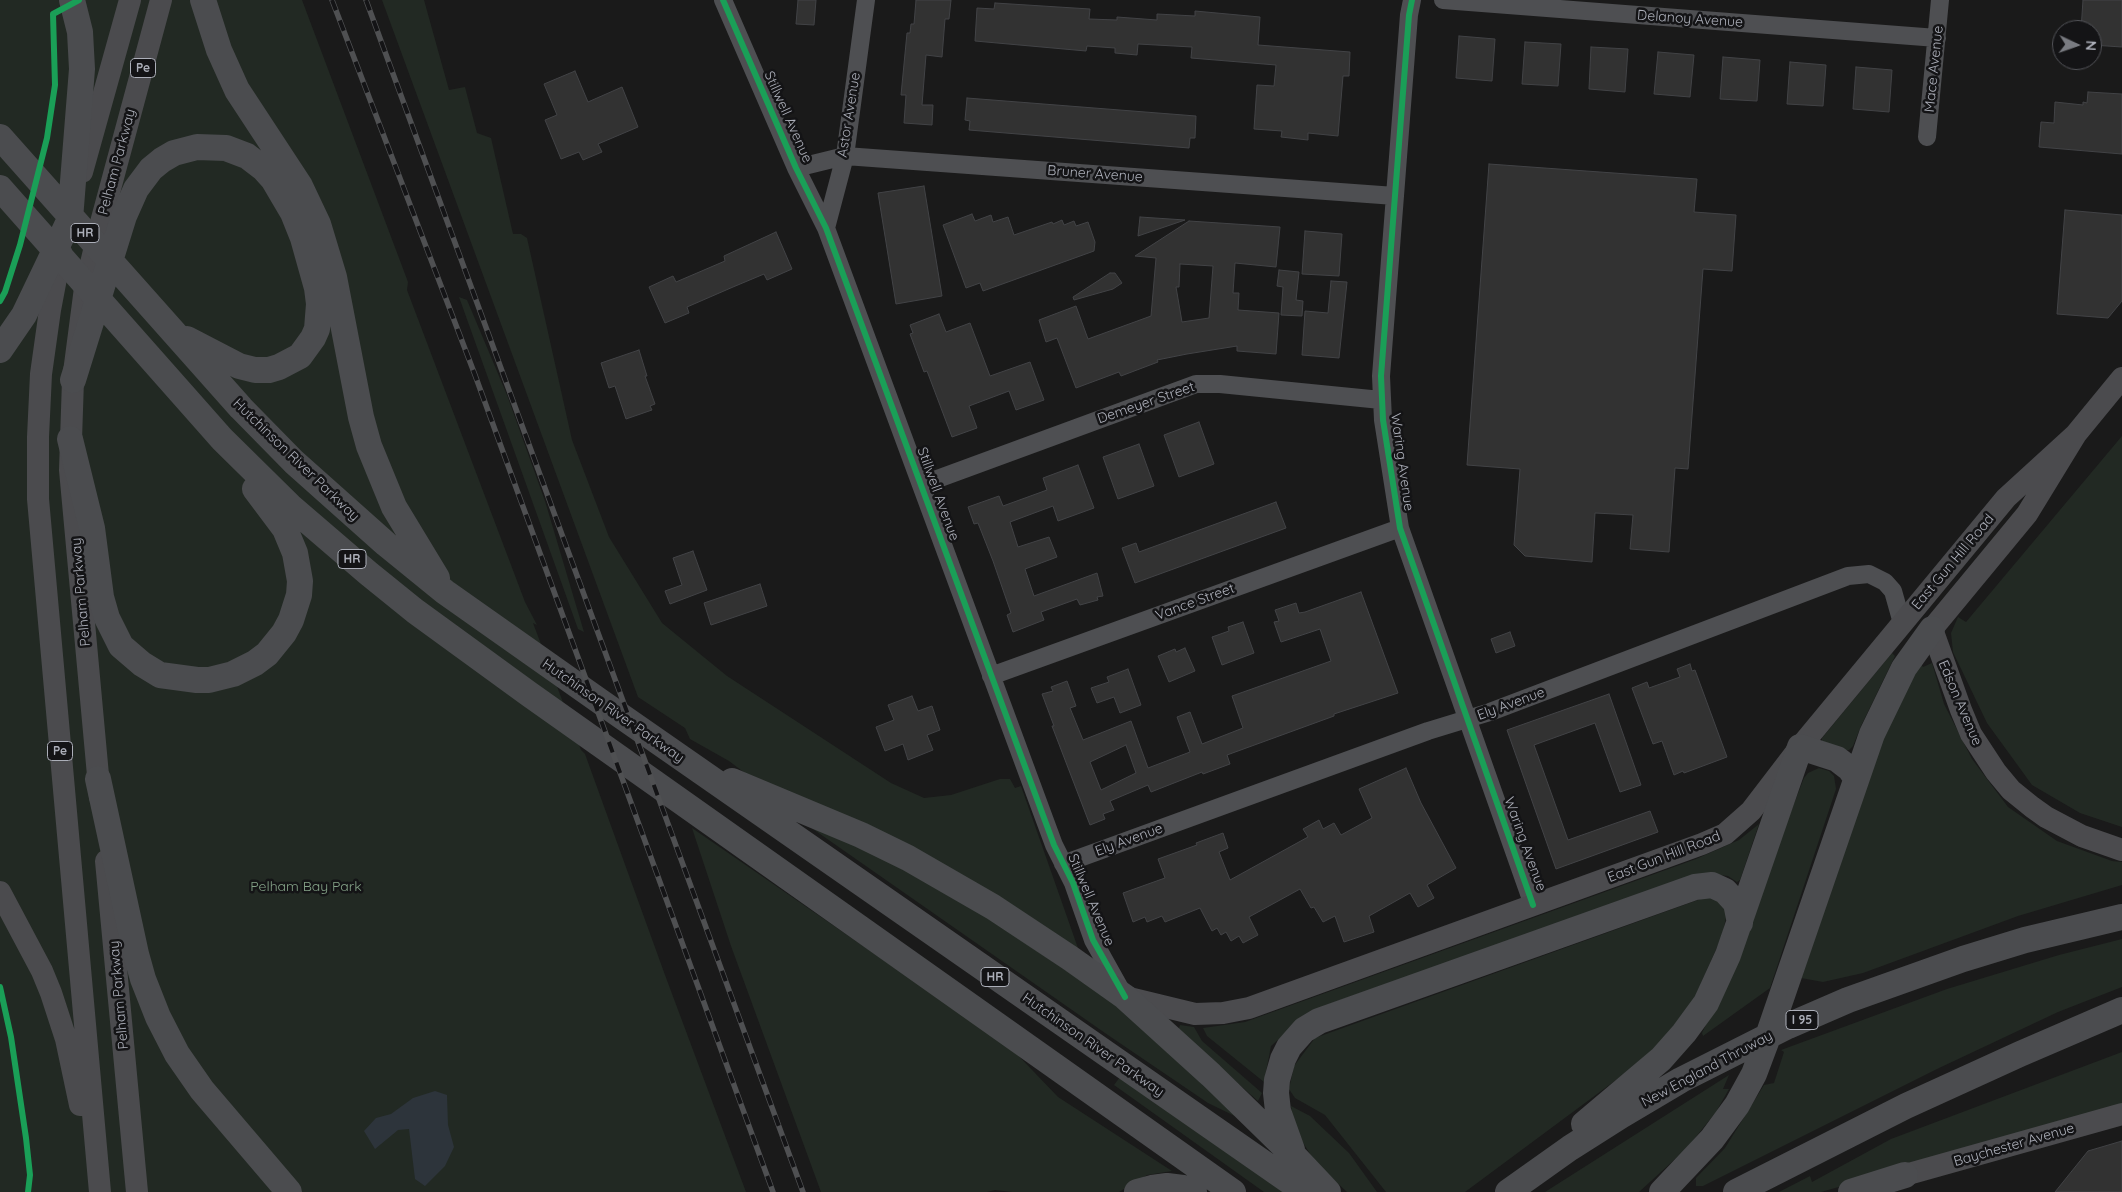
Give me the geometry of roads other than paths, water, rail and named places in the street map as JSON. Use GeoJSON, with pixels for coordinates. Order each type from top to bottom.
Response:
{"type":"FeatureCollection","features":[{"type":"Feature","properties":{"kind":"highway"},"geometry":{"type":"LineString","coordinates":[[3,343],[39,307],[70,218],[86,124],[81,48],[77,17],[72,0]]}},
{"type":"Feature","properties":{"kind":"highway"},"geometry":{"type":"LineString","coordinates":[[203,0],[219,50],[237,90],[300,186],[318,224],[330,259],[361,417],[372,454],[394,507],[445,592]]}},
{"type":"Feature","properties":{"kind":"highway","name":"Hutchinson River Parkway"},"geometry":{"type":"LineString","coordinates":[[0,137],[241,408],[294,462],[362,524],[445,592],[1305,1192]]}},
{"type":"Feature","properties":{"kind":"highway"},"geometry":{"type":"LineString","coordinates":[[73,380],[124,216],[136,189],[151,169],[174,153],[203,146],[226,148],[238,152],[256,162],[273,179],[292,213],[310,259],[319,304],[317,329],[306,348],[290,363],[269,370],[255,370],[231,362],[171,330]]}},
{"type":"Feature","properties":{"kind":"highway","name":"HR"},"geometry":{"type":"LineString","coordinates":[[0,188],[191,406],[252,469],[326,538],[415,611],[529,694],[1234,1192]]}},
{"type":"Feature","properties":{"kind":"highway"},"geometry":{"type":"LineString","coordinates":[[70,439],[92,528],[102,603],[121,646],[142,664],[160,675],[191,680],[221,678],[255,663],[276,644],[291,620],[299,594],[300,581],[295,553],[285,529],[191,406]]}},
{"type":"Feature","properties":{"kind":"highway"},"geometry":{"type":"LineString","coordinates":[[1662,1192],[1712,1139],[1736,1105],[1760,1058],[1872,734],[1895,683],[1932,629]]}},
{"type":"Feature","properties":{"kind":"highway"},"geometry":{"type":"LineString","coordinates":[[1509,1191],[1613,1098],[1648,1071],[1684,1033],[1706,1003],[1740,923],[1800,748],[1837,759],[1850,769],[1856,778]]}},
{"type":"Feature","properties":{"kind":"highway"},"geometry":{"type":"LineString","coordinates":[[685,761],[861,835],[922,865],[993,907],[1125,997],[1211,1075],[1328,1192]]}},
{"type":"Feature","properties":{"kind":"highway"},"geometry":{"type":"LineString","coordinates":[[98,779],[136,954],[145,986],[158,1018],[177,1054],[202,1090],[289,1192]]}},
{"type":"Feature","properties":{"kind":"highway"},"geometry":{"type":"LineString","coordinates":[[1294,1156],[1278,1111],[1277,1080],[1289,1047],[1304,1030],[1319,1021],[1695,886],[1712,885],[1725,891],[1736,904],[1740,923]]}},
{"type":"Feature","properties":{"kind":"highway","name":"New England Thruway"},"geometry":{"type":"LineString","coordinates":[[1509,1191],[1570,1148],[1681,1080],[1788,1026],[1848,1000],[1963,959],[2025,940],[2122,917]]}},
{"type":"Feature","properties":{"kind":"highway"},"geometry":{"type":"LineString","coordinates":[[1736,1192],[1914,1103],[2122,1010]]}},
{"type":"Feature","properties":{"kind":"highway"},"geometry":{"type":"LineString","coordinates":[[1851,1192],[1906,1175]]}},
{"type":"Feature","properties":{"kind":"highway"},"geometry":{"type":"LineString","coordinates":[[1137,1192],[1167,1186],[1183,1188],[1194,1192]]}},
{"type":"Feature","properties":{"kind":"main road","name":"Pe"},"geometry":{"type":"LineString","coordinates":[[86,124],[130,0]]}},
{"type":"Feature","properties":{"kind":"main road","name":"Pelham Parkway"},"geometry":{"type":"LineString","coordinates":[[138,1192],[75,532],[70,439],[73,380],[86,288],[124,135],[161,0]]}},
{"type":"Feature","properties":{"kind":"main road","name":"Pe"},"geometry":{"type":"LineString","coordinates":[[39,307],[38,499],[100,1192]]}},
{"type":"Feature","properties":{"kind":"main road","name":"East Gun Hill Road"},"geometry":{"type":"LineString","coordinates":[[1932,629],[2027,514],[2076,434],[2122,378]]}},
{"type":"Feature","properties":{"kind":"main road","name":"East Gun Hill Road"},"geometry":{"type":"LineString","coordinates":[[1125,997],[1195,1014],[1207,1015],[1236,1011],[1262,1004],[1725,834],[1751,811],[1800,748],[2006,498],[2076,434]]}},
{"type":"Feature","properties":{"kind":"main road","name":"Edson Avenue"},"geometry":{"type":"LineString","coordinates":[[1932,629],[1964,718],[1983,755],[2011,790],[2032,807],[2082,836],[2122,850]]}},
{"type":"Feature","properties":{"kind":"main road"},"geometry":{"type":"LineString","coordinates":[[0,892],[42,971],[60,1016],[100,1192]]}},
{"type":"Feature","properties":{"kind":"main road","name":"Baychester Avenue"},"geometry":{"type":"LineString","coordinates":[[1906,1175],[2122,1114]]}},
{"type":"Feature","properties":{"kind":"street","name":"Stillwell Avenue"},"geometry":{"type":"LineString","coordinates":[[723,0],[796,168],[826,228],[1054,845],[1073,883],[1093,940],[1125,997]]}},
{"type":"Feature","properties":{"kind":"street","name":"Astor Avenue"},"geometry":{"type":"LineString","coordinates":[[826,228],[845,156],[866,0]]}},
{"type":"Feature","properties":{"kind":"street","name":"Waring Avenue"},"geometry":{"type":"LineString","coordinates":[[1412,0],[1409,14],[1381,376],[1381,400],[1400,528],[1533,905]]}},
{"type":"Feature","properties":{"kind":"street","name":"Delanoy Avenue"},"geometry":{"type":"LineString","coordinates":[[1444,0],[1936,38]]}},
{"type":"Feature","properties":{"kind":"street","name":"Mace Avenue"},"geometry":{"type":"LineString","coordinates":[[1927,137],[1940,0]]}},
{"type":"Feature","properties":{"kind":"street","name":"Bruner Avenue"},"geometry":{"type":"LineString","coordinates":[[796,168],[845,156],[1395,196]]}},
{"type":"Feature","properties":{"kind":"street","name":"Demeyer Street"},"geometry":{"type":"LineString","coordinates":[[921,485],[1196,384],[1220,384],[1381,400]]}},
{"type":"Feature","properties":{"kind":"street","name":"Vance Street"},"geometry":{"type":"LineString","coordinates":[[991,676],[1400,528]]}},
{"type":"Feature","properties":{"kind":"street","name":"Ely Avenue"},"geometry":{"type":"LineString","coordinates":[[1063,864],[1410,737],[1490,712],[1855,574],[1875,576],[1890,586],[1902,623]]}},
{"type":"Feature","properties":{"kind":"railway"},"geometry":{"type":"LineString","coordinates":[[332,0],[475,375],[773,1192]]}},
{"type":"Feature","properties":{"kind":"railway"},"geometry":{"type":"LineString","coordinates":[[366,0],[803,1192]]}},
{"type":"Feature","properties":{"kind":"park label","name":"Pelham Bay Park"},"geometry":{"type":"Point","coordinates":[306,887]}}]}
